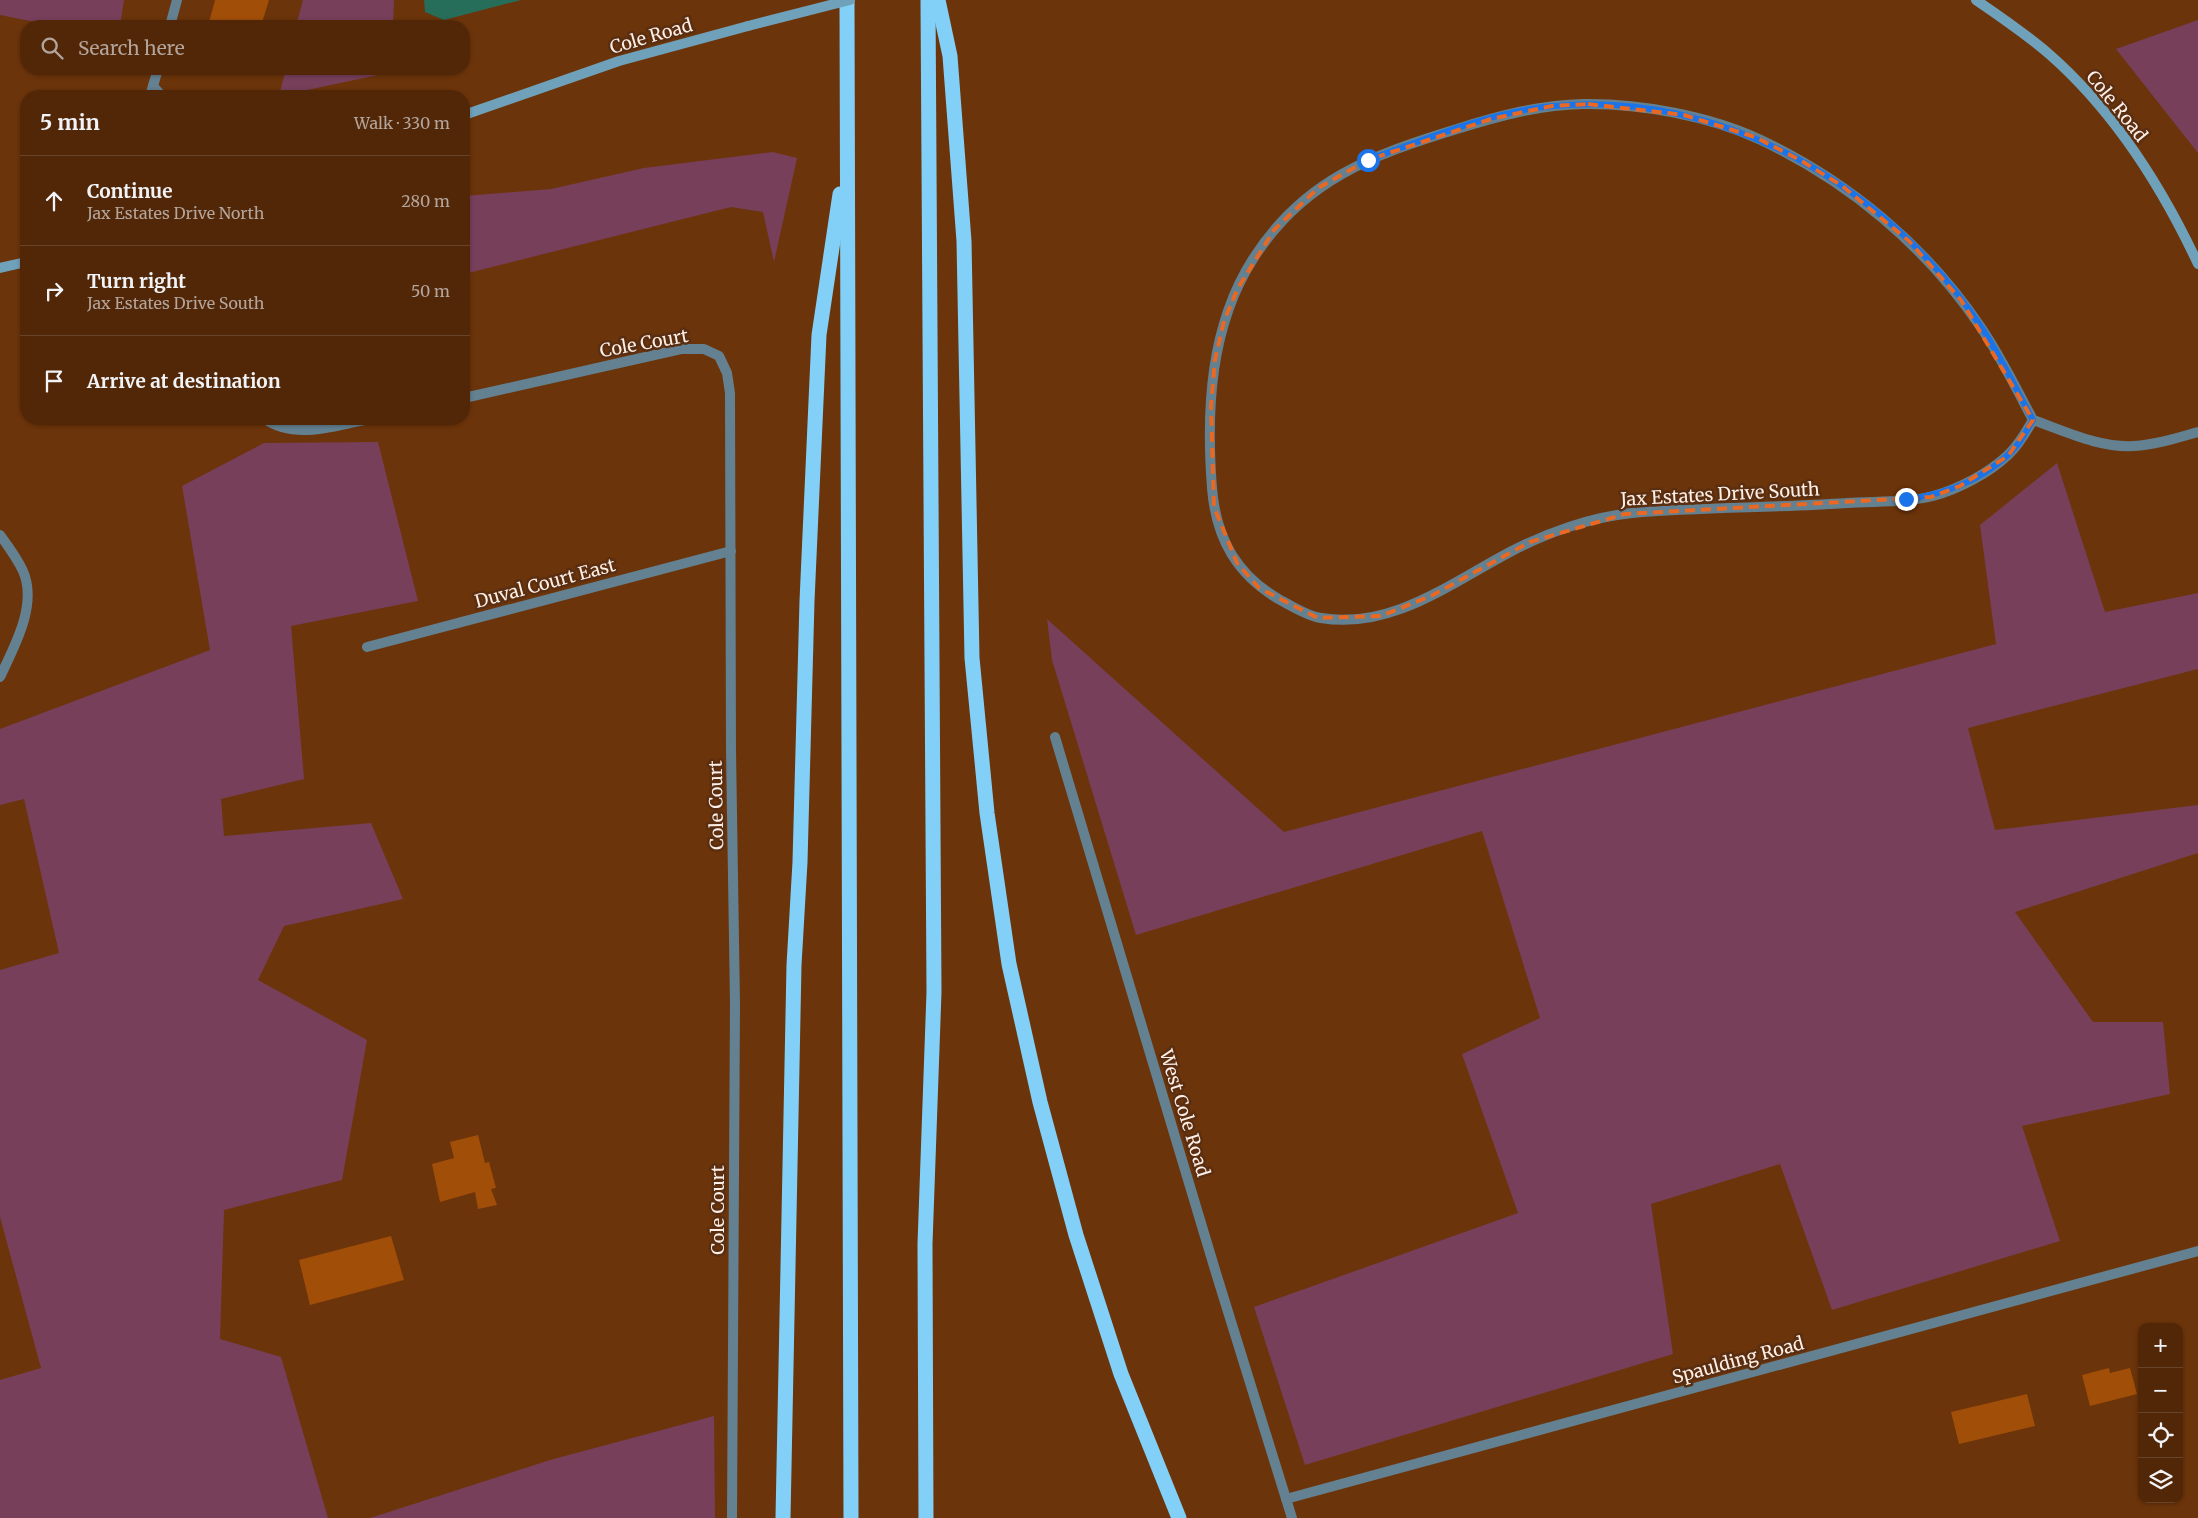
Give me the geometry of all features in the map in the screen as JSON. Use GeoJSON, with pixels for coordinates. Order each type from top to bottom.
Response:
{"type":"FeatureCollection","features":[{"type":"Feature","properties":{"kind":"highway"},"geometry":{"type":"LineString","coordinates":[[848,0],[850,1518]]}},
{"type":"Feature","properties":{"kind":"highway"},"geometry":{"type":"LineString","coordinates":[[926,1518],[925,1244],[934,992],[928,0]]}},
{"type":"Feature","properties":{"kind":"highway"},"geometry":{"type":"LineString","coordinates":[[938,0],[950,56],[964,240],[972,658],[987,813],[1010,964],[1040,1102],[1076,1234],[1121,1374],[1179,1518]]}},
{"type":"Feature","properties":{"kind":"highway"},"geometry":{"type":"LineString","coordinates":[[783,1518],[794,965],[800,862],[806,601],[819,335],[847,143]]}},
{"type":"Feature","properties":{"kind":"street"},"geometry":{"type":"LineString","coordinates":[[172,20],[178,0]]}},
{"type":"Feature","properties":{"kind":"street","name":"Cole Road"},"geometry":{"type":"LineString","coordinates":[[470,114],[619,61],[848,0]]}},
{"type":"Feature","properties":{"kind":"street","name":"Cole Road"},"geometry":{"type":"LineString","coordinates":[[1976,0],[2023,32],[2051,56],[2098,105],[2158,186],[2198,264]]}},
{"type":"Feature","properties":{"kind":"street"},"geometry":{"type":"LineString","coordinates":[[152,90],[156,75]]}},
{"type":"Feature","properties":{"kind":"street","name":"Jax Estates Drive South"},"geometry":{"type":"LineString","coordinates":[[1588,104],[1643,108],[1713,123],[1755,137],[1800,160],[1842,185],[1910,241],[1961,300],[1982,328],[2033,420],[2020,442],[2008,456],[1992,468],[1960,486],[1931,497],[1625,514],[1581,524],[1530,542],[1433,595],[1390,613],[1363,619],[1318,618],[1304,613],[1259,588],[1237,563],[1225,542],[1214,508],[1211,478],[1211,406],[1215,360],[1224,321],[1252,259],[1291,212],[1318,188],[1342,172],[1368,160],[1437,135],[1518,112],[1552,106],[1588,104]]}},
{"type":"Feature","properties":{"kind":"street"},"geometry":{"type":"LineString","coordinates":[[0,268],[20,263]]}},
{"type":"Feature","properties":{"kind":"street","name":"Cole Court"},"geometry":{"type":"LineString","coordinates":[[470,397],[681,349],[704,350],[719,356],[727,373],[730,393],[735,1003],[732,1518]]}},
{"type":"Feature","properties":{"kind":"street"},"geometry":{"type":"LineString","coordinates":[[2033,420],[2094,441],[2113,445],[2134,446],[2198,432]]}},
{"type":"Feature","properties":{"kind":"street"},"geometry":{"type":"LineString","coordinates":[[275,425],[301,430],[341,425]]}},
{"type":"Feature","properties":{"kind":"street"},"geometry":{"type":"LineString","coordinates":[[0,535],[24,572],[28,593],[24,620],[0,677]]}},
{"type":"Feature","properties":{"kind":"street","name":"Duval Court East"},"geometry":{"type":"LineString","coordinates":[[367,647],[731,552]]}},
{"type":"Feature","properties":{"kind":"street","name":"West Cole Road"},"geometry":{"type":"LineString","coordinates":[[1055,737],[1213,1264],[1292,1518]]}},
{"type":"Feature","properties":{"kind":"street","name":"Spaulding Road"},"geometry":{"type":"LineString","coordinates":[[1286,1499],[2198,1251]]}},
{"type":"Feature","properties":{"kind":"highlighted area"},"geometry":{"type":"Polygon","coordinates":[[[1588,104],[1684,115],[1755,137],[1800,160],[1841,185],[1909,241],[1961,300],[2033,420],[2008,456],[1960,486],[1931,497],[1625,514],[1530,542],[1433,595],[1381,616],[1318,618],[1259,588],[1237,563],[1214,507],[1211,406],[1215,360],[1224,321],[1238,288],[1274,230],[1318,188],[1368,160],[1491,119],[1552,106],[1588,104]]]}},
{"type":"Feature","properties":{"kind":"shaded area"},"geometry":{"type":"Polygon","coordinates":[[[0,0],[124,0],[121,20],[25,20],[0,15],[0,0]]]}},
{"type":"Feature","properties":{"kind":"shaded area"},"geometry":{"type":"Polygon","coordinates":[[[303,0],[394,0],[393,20],[298,20],[303,0]]]}},
{"type":"Feature","properties":{"kind":"shaded area"},"geometry":{"type":"Polygon","coordinates":[[[2198,20],[2198,153],[2116,49],[2198,20]]]}},
{"type":"Feature","properties":{"kind":"shaded area"},"geometry":{"type":"Polygon","coordinates":[[[284,75],[378,75],[307,90],[281,90],[284,75]]]}},
{"type":"Feature","properties":{"kind":"shaded area"},"geometry":{"type":"Polygon","coordinates":[[[773,152],[797,158],[774,262],[763,212],[731,207],[470,272],[470,196],[551,189],[644,168],[773,152]]]}},
{"type":"Feature","properties":{"kind":"shaded area"},"geometry":{"type":"Polygon","coordinates":[[[378,442],[418,601],[291,626],[304,779],[221,799],[224,836],[371,823],[403,899],[284,926],[258,980],[367,1040],[342,1180],[224,1210],[220,1339],[281,1357],[328,1518],[0,1518],[0,1380],[41,1368],[0,1217],[0,970],[59,953],[24,799],[0,805],[0,729],[210,650],[182,486],[264,443],[378,442]]]}},
{"type":"Feature","properties":{"kind":"shaded area"},"geometry":{"type":"Polygon","coordinates":[[[2057,463],[2105,612],[2198,593],[2198,669],[1968,728],[1995,830],[2198,805],[2198,853],[2015,912],[2093,1022],[2163,1022],[2170,1094],[2022,1126],[2060,1241],[1832,1310],[1780,1164],[1651,1204],[1673,1354],[1305,1465],[1254,1307],[1518,1213],[1462,1054],[1540,1018],[1482,831],[1136,935],[1052,660],[1047,619],[1284,832],[1996,644],[1980,525],[2057,463]]]}},
{"type":"Feature","properties":{"kind":"shaded area"},"geometry":{"type":"Polygon","coordinates":[[[714,1416],[715,1518],[370,1518],[550,1460],[714,1416]]]}},
{"type":"Feature","properties":{"kind":"water"},"geometry":{"type":"Polygon","coordinates":[[[424,0],[521,0],[444,20],[425,12],[424,0]]]}},
{"type":"Feature","properties":{"kind":"building"},"geometry":{"type":"Polygon","coordinates":[[[215,0],[269,0],[263,20],[210,20],[215,0]]]}},
{"type":"Feature","properties":{"kind":"building"},"geometry":{"type":"Polygon","coordinates":[[[478,1135],[485,1163],[489,1162],[496,1188],[491,1189],[497,1205],[478,1209],[475,1192],[440,1202],[432,1164],[454,1158],[450,1142],[478,1135]]]}},
{"type":"Feature","properties":{"kind":"building"},"geometry":{"type":"Polygon","coordinates":[[[391,1236],[404,1280],[310,1305],[299,1260],[391,1236]]]}},
{"type":"Feature","properties":{"kind":"building"},"geometry":{"type":"Polygon","coordinates":[[[2109,1368],[2110,1373],[2130,1368],[2137,1394],[2090,1406],[2082,1375],[2109,1368]]]}},
{"type":"Feature","properties":{"kind":"building"},"geometry":{"type":"Polygon","coordinates":[[[2027,1394],[2035,1426],[1959,1444],[1951,1412],[2027,1394]]]}},
{"type":"Feature","properties":{"kind":"route"},"geometry":{"type":"LineString","coordinates":[[1368,160],[1491,118],[1552,106],[1588,104],[1643,108],[1684,115],[1713,123],[1755,137],[1800,160],[1842,185],[1910,241],[1961,300],[1982,328],[2033,420],[2020,442],[2008,456],[1992,468],[1960,486],[1931,497],[1906,499]]}}]}
